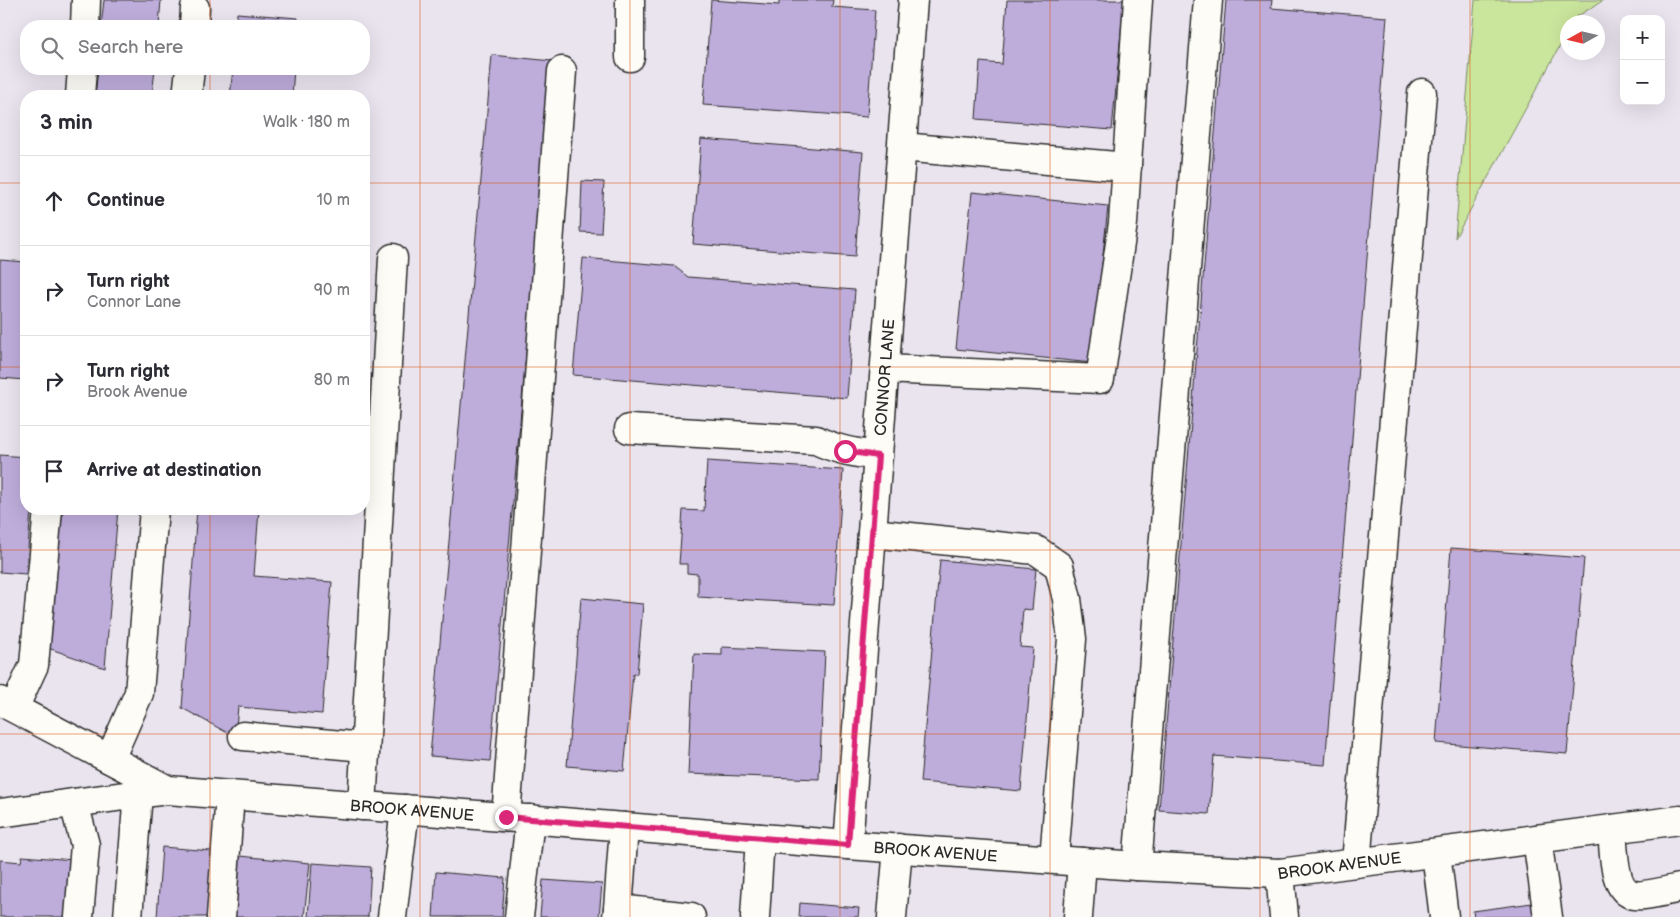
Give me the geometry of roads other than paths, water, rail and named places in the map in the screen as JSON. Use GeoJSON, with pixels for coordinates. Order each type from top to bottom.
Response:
{"type":"FeatureCollection","features":[{"type":"Feature","properties":{"kind":"street"},"geometry":{"type":"LineString","coordinates":[[85,20],[86,0]]}},
{"type":"Feature","properties":{"kind":"street"},"geometry":{"type":"LineString","coordinates":[[630,0],[630,57]]}},
{"type":"Feature","properties":{"kind":"street","name":"CONNOR LANE"},"geometry":{"type":"LineString","coordinates":[[848,845],[913,0]]}},
{"type":"Feature","properties":{"kind":"street"},"geometry":{"type":"LineString","coordinates":[[885,369],[1100,379],[1123,223],[1138,0]]}},
{"type":"Feature","properties":{"kind":"street"},"geometry":{"type":"LineString","coordinates":[[1137,866],[1208,0]]}},
{"type":"Feature","properties":{"kind":"street"},"geometry":{"type":"LineString","coordinates":[[518,917],[518,818],[562,70]]}},
{"type":"Feature","properties":{"kind":"street"},"geometry":{"type":"LineString","coordinates":[[80,90],[82,75]]}},
{"type":"Feature","properties":{"kind":"street"},"geometry":{"type":"LineString","coordinates":[[188,90],[189,75]]}},
{"type":"Feature","properties":{"kind":"street"},"geometry":{"type":"LineString","coordinates":[[1356,863],[1422,93]]}},
{"type":"Feature","properties":{"kind":"street"},"geometry":{"type":"LineString","coordinates":[[902,147],[1127,167]]}},
{"type":"Feature","properties":{"kind":"street"},"geometry":{"type":"LineString","coordinates":[[362,806],[393,258]]}},
{"type":"Feature","properties":{"kind":"street"},"geometry":{"type":"LineString","coordinates":[[629,428],[816,440],[829,447],[878,456]]}},
{"type":"Feature","properties":{"kind":"street"},"geometry":{"type":"LineString","coordinates":[[7,705],[34,665],[47,515]]}},
{"type":"Feature","properties":{"kind":"street"},"geometry":{"type":"LineString","coordinates":[[110,759],[139,693],[154,515]]}},
{"type":"Feature","properties":{"kind":"street"},"geometry":{"type":"LineString","coordinates":[[872,533],[1036,550],[1059,566],[1067,599],[1072,639],[1054,859]]}},
{"type":"Feature","properties":{"kind":"street","name":"BROOK AVENUE"},"geometry":{"type":"LineString","coordinates":[[7,705],[168,790],[848,845],[1137,866],[1280,873],[1680,820]]}},
{"type":"Feature","properties":{"kind":"street"},"geometry":{"type":"LineString","coordinates":[[243,736],[365,747]]}},
{"type":"Feature","properties":{"kind":"street"},"geometry":{"type":"LineString","coordinates":[[0,814],[168,790]]}},
{"type":"Feature","properties":{"kind":"street"},"geometry":{"type":"LineString","coordinates":[[128,917],[138,794]]}},
{"type":"Feature","properties":{"kind":"street"},"geometry":{"type":"LineString","coordinates":[[221,917],[230,795]]}},
{"type":"Feature","properties":{"kind":"street"},"geometry":{"type":"LineString","coordinates":[[74,803],[85,845],[79,917]]}},
{"type":"Feature","properties":{"kind":"street"},"geometry":{"type":"LineString","coordinates":[[392,917],[405,809]]}},
{"type":"Feature","properties":{"kind":"street"},"geometry":{"type":"LineString","coordinates":[[624,827],[618,913],[691,917]]}},
{"type":"Feature","properties":{"kind":"street"},"geometry":{"type":"LineString","coordinates":[[1612,829],[1618,879],[1624,891],[1635,896],[1680,888]]}},
{"type":"Feature","properties":{"kind":"street"},"geometry":{"type":"LineString","coordinates":[[755,917],[760,838]]}},
{"type":"Feature","properties":{"kind":"street"},"geometry":{"type":"LineString","coordinates":[[1537,839],[1548,917]]}},
{"type":"Feature","properties":{"kind":"street"},"geometry":{"type":"LineString","coordinates":[[892,917],[898,848]]}},
{"type":"Feature","properties":{"kind":"street"},"geometry":{"type":"LineString","coordinates":[[1436,852],[1444,917]]}},
{"type":"Feature","properties":{"kind":"street"},"geometry":{"type":"LineString","coordinates":[[1078,917],[1082,862]]}},
{"type":"Feature","properties":{"kind":"street"},"geometry":{"type":"LineString","coordinates":[[1280,873],[1284,917]]}}]}
